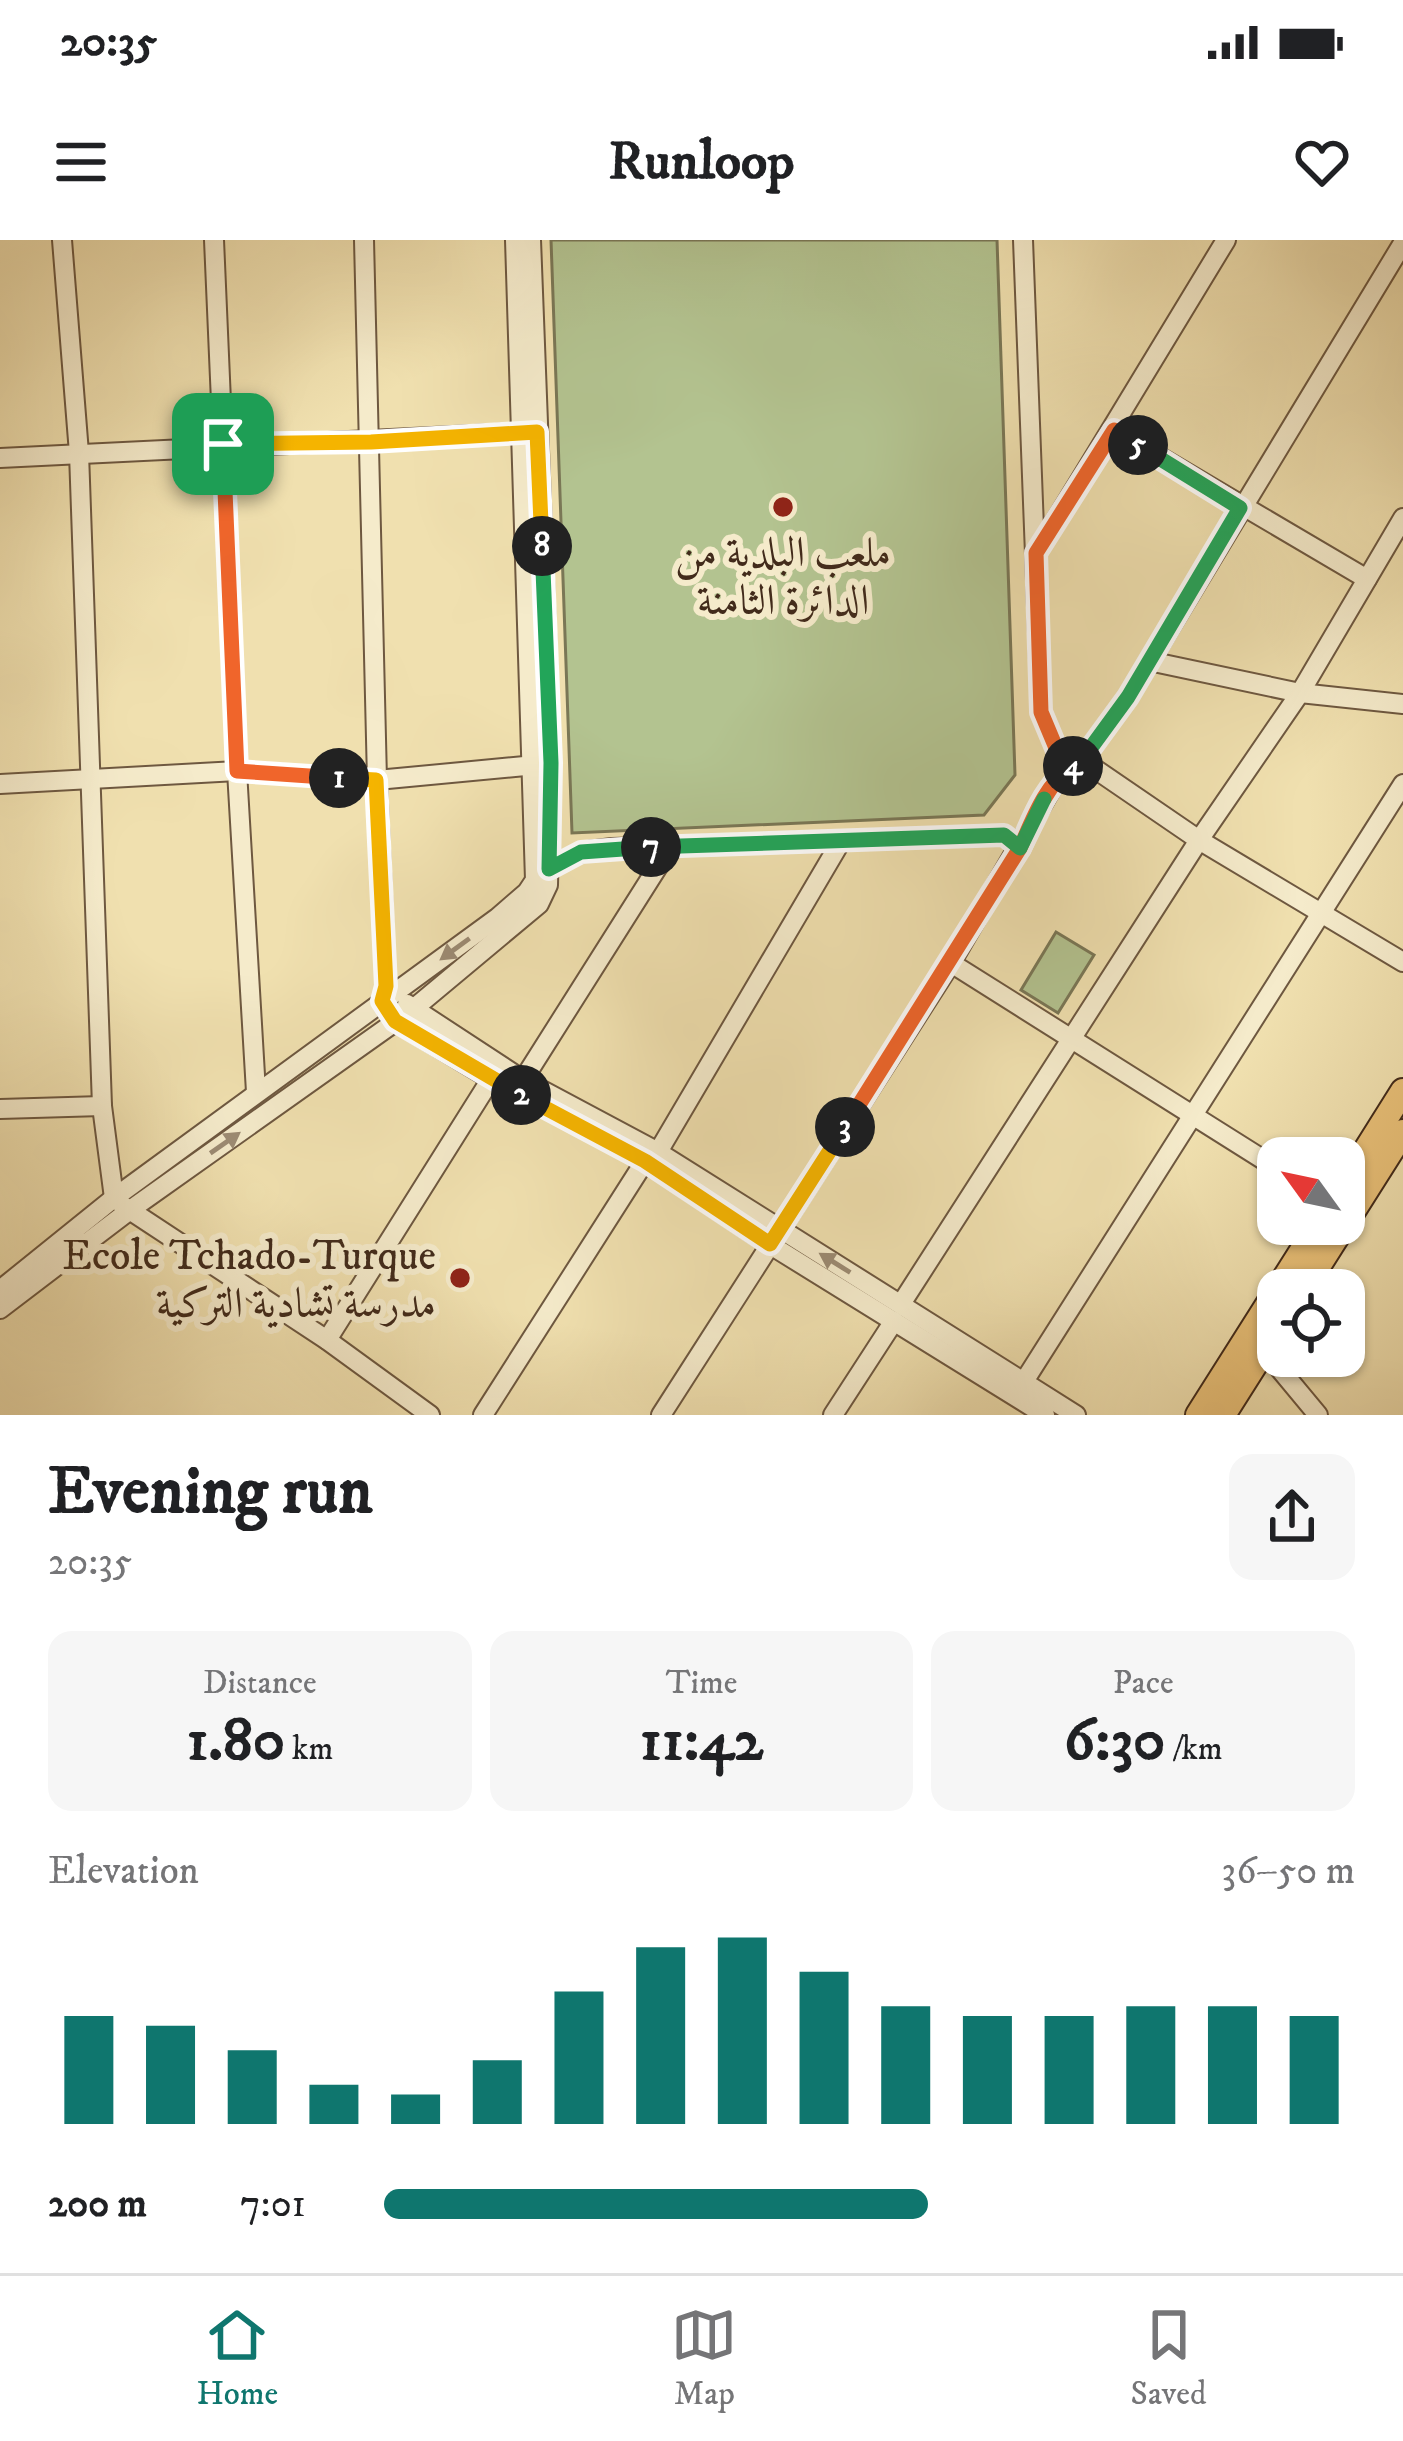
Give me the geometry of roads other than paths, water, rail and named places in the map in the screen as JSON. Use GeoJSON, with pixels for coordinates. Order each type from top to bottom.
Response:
{"type":"FeatureCollection","features":[{"type":"Feature","properties":{"kind":"main road"},"geometry":{"type":"LineString","coordinates":[[1365,1152],[1403,1091]]}},
{"type":"Feature","properties":{"kind":"main road"},"geometry":{"type":"LineString","coordinates":[[1316,1269],[1403,1132]]}},
{"type":"Feature","properties":{"kind":"main road"},"geometry":{"type":"LineString","coordinates":[[1198,1415],[1306,1245]]}},
{"type":"Feature","properties":{"kind":"main road"},"geometry":{"type":"LineString","coordinates":[[1223,1415],[1257,1361]]}},
{"type":"Feature","properties":{"kind":"street"},"geometry":{"type":"LineString","coordinates":[[62,240],[79,453],[102,1106],[122,1204],[327,1340],[430,1415]]}},
{"type":"Feature","properties":{"kind":"street"},"geometry":{"type":"LineString","coordinates":[[214,240],[256,1092]]}},
{"type":"Feature","properties":{"kind":"street"},"geometry":{"type":"LineString","coordinates":[[364,240],[376,780],[388,993],[404,1016],[490,1079],[651,1156]]}},
{"type":"Feature","properties":{"kind":"street"},"geometry":{"type":"LineString","coordinates":[[0,1290],[404,1016],[539,904],[549,869],[530,433],[515,240]]}},
{"type":"Feature","properties":{"kind":"street"},"geometry":{"type":"LineString","coordinates":[[530,433],[531,240]]}},
{"type":"Feature","properties":{"kind":"street"},"geometry":{"type":"LineString","coordinates":[[1023,240],[1041,712],[1059,755],[1060,774]]}},
{"type":"Feature","properties":{"kind":"street"},"geometry":{"type":"LineString","coordinates":[[1036,553],[1226,240]]}},
{"type":"Feature","properties":{"kind":"street"},"geometry":{"type":"LineString","coordinates":[[661,1415],[951,963],[1060,774],[1082,760],[1128,697],[1403,244]]}},
{"type":"Feature","properties":{"kind":"street"},"geometry":{"type":"LineString","coordinates":[[1114,430],[1367,579]]}},
{"type":"Feature","properties":{"kind":"street"},"geometry":{"type":"LineString","coordinates":[[0,458],[530,433]]}},
{"type":"Feature","properties":{"kind":"street"},"geometry":{"type":"LineString","coordinates":[[833,1415],[1069,1040],[1300,693],[1403,518]]}},
{"type":"Feature","properties":{"kind":"street"},"geometry":{"type":"LineString","coordinates":[[1149,661],[1300,693],[1403,704]]}},
{"type":"Feature","properties":{"kind":"street"},"geometry":{"type":"LineString","coordinates":[[1082,760],[1199,841],[1403,962]]}},
{"type":"Feature","properties":{"kind":"street"},"geometry":{"type":"LineString","coordinates":[[0,784],[237,771],[376,780],[543,765]]}},
{"type":"Feature","properties":{"kind":"street"},"geometry":{"type":"LineString","coordinates":[[0,1309],[256,1092],[497,918],[535,880],[543,765]]}},
{"type":"Feature","properties":{"kind":"street"},"geometry":{"type":"LineString","coordinates":[[1007,1415],[1403,784]]}},
{"type":"Feature","properties":{"kind":"street"},"geometry":{"type":"LineString","coordinates":[[549,869],[581,852],[671,846],[1004,835],[1020,848]]}},
{"type":"Feature","properties":{"kind":"street"},"geometry":{"type":"LineString","coordinates":[[483,1415],[651,1156],[841,843]]}},
{"type":"Feature","properties":{"kind":"street"},"geometry":{"type":"LineString","coordinates":[[523,1080],[671,846]]}},
{"type":"Feature","properties":{"kind":"street"},"geometry":{"type":"LineString","coordinates":[[951,963],[1257,1156]]}},
{"type":"Feature","properties":{"kind":"street"},"geometry":{"type":"LineString","coordinates":[[404,1016],[651,1156],[1021,1390],[1076,1415]]}},
{"type":"Feature","properties":{"kind":"street"},"geometry":{"type":"LineString","coordinates":[[327,1340],[490,1079]]}},
{"type":"Feature","properties":{"kind":"street"},"geometry":{"type":"LineString","coordinates":[[0,1109],[102,1106]]}},
{"type":"Feature","properties":{"kind":"street"},"geometry":{"type":"LineString","coordinates":[[1294,1377],[1318,1415]]}},
{"type":"Feature","properties":{"kind":"street"},"geometry":{"type":"LineString","coordinates":[[1021,1390],[1046,1415]]}},
{"type":"Feature","properties":{"kind":"place","name":"ملعب البلدية من الدائرة الثامنة"},"geometry":{"type":"Point","coordinates":[783,507]}},
{"type":"Feature","properties":{"kind":"place","name":"Ecole Tchado-Turque مدرسة تشادية التركية"},"geometry":{"type":"Point","coordinates":[460,1278]}}]}
